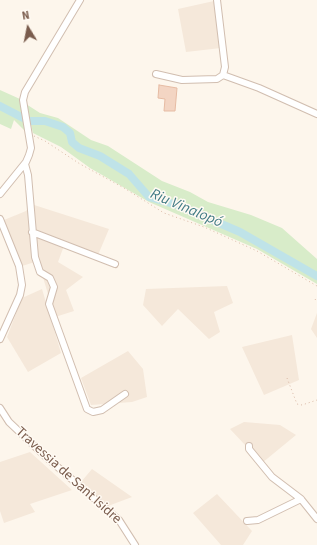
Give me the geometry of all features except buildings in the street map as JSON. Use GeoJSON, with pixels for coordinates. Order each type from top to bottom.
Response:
{"type":"FeatureCollection","features":[{"type":"Feature","properties":{"kind":"street"},"geometry":{"type":"LineString","coordinates":[[0,194],[25,164],[31,148],[22,100],[31,81],[80,0]]}},
{"type":"Feature","properties":{"kind":"street"},"geometry":{"type":"LineString","coordinates":[[156,74],[182,80],[217,79],[222,75],[225,67],[217,0]]}},
{"type":"Feature","properties":{"kind":"street"},"geometry":{"type":"LineString","coordinates":[[222,75],[259,88],[317,114]]}},
{"type":"Feature","properties":{"kind":"street"},"geometry":{"type":"LineString","coordinates":[[25,164],[28,175],[35,257],[40,272],[50,278],[54,288],[49,304],[87,409],[93,412],[102,410],[125,394]]}},
{"type":"Feature","properties":{"kind":"street"},"geometry":{"type":"LineString","coordinates":[[0,219],[18,266],[22,285],[20,295],[0,339]]}},
{"type":"Feature","properties":{"kind":"street"},"geometry":{"type":"LineString","coordinates":[[32,232],[115,264]]}},
{"type":"Feature","properties":{"kind":"street","name":"Travessia de Sant Isidre"},"geometry":{"type":"LineString","coordinates":[[0,408],[10,422],[46,457],[119,520],[135,545]]}},
{"type":"Feature","properties":{"kind":"street"},"geometry":{"type":"LineString","coordinates":[[249,446],[248,449],[272,477],[301,499],[317,519]]}},
{"type":"Feature","properties":{"kind":"street"},"geometry":{"type":"LineString","coordinates":[[247,521],[258,520],[301,499]]}},
{"type":"Feature","properties":{"kind":"path"},"geometry":{"type":"LineString","coordinates":[[29,136],[45,141],[80,164],[124,188],[164,213],[204,227],[257,251],[317,286]]}},
{"type":"Feature","properties":{"kind":"path"},"geometry":{"type":"LineString","coordinates":[[287,378],[297,404],[302,405],[317,400]]}},
{"type":"Feature","properties":{"kind":"shaded area"},"geometry":{"type":"Polygon","coordinates":[[[214,1],[221,48],[186,52],[178,9],[214,1]]]}},
{"type":"Feature","properties":{"kind":"shaded area"},"geometry":{"type":"Polygon","coordinates":[[[31,204],[109,229],[98,255],[65,243],[58,262],[83,277],[66,290],[74,311],[55,317],[38,261],[22,266],[4,220],[26,211],[31,204]]]}},
{"type":"Feature","properties":{"kind":"shaded area"},"geometry":{"type":"Polygon","coordinates":[[[227,286],[233,303],[214,312],[220,332],[209,339],[178,309],[162,326],[143,305],[146,289],[227,286]]]}},
{"type":"Feature","properties":{"kind":"shaded area"},"geometry":{"type":"Polygon","coordinates":[[[42,289],[61,353],[28,372],[7,337],[22,298],[42,289]]]}},
{"type":"Feature","properties":{"kind":"shaded area"},"geometry":{"type":"Polygon","coordinates":[[[317,313],[317,338],[311,329],[317,313]]]}},
{"type":"Feature","properties":{"kind":"shaded area"},"geometry":{"type":"Polygon","coordinates":[[[292,335],[299,380],[264,395],[242,347],[292,335]]]}},
{"type":"Feature","properties":{"kind":"shaded area"},"geometry":{"type":"Polygon","coordinates":[[[128,351],[143,369],[147,397],[132,402],[91,405],[81,378],[128,351]]]}},
{"type":"Feature","properties":{"kind":"shaded area"},"geometry":{"type":"Polygon","coordinates":[[[244,422],[280,425],[296,435],[262,463],[230,429],[244,422]]]}},
{"type":"Feature","properties":{"kind":"shaded area"},"geometry":{"type":"Polygon","coordinates":[[[30,452],[72,490],[30,504],[35,512],[4,523],[0,511],[0,462],[30,452]]]}},
{"type":"Feature","properties":{"kind":"shaded area"},"geometry":{"type":"Polygon","coordinates":[[[92,469],[132,497],[108,506],[81,482],[92,469]]]}},
{"type":"Feature","properties":{"kind":"shaded area"},"geometry":{"type":"Polygon","coordinates":[[[217,494],[252,531],[243,545],[221,545],[193,513],[217,494]]]}},
{"type":"Feature","properties":{"kind":"green space"},"geometry":{"type":"Polygon","coordinates":[[[0,90],[20,99],[25,131],[14,120],[11,129],[0,124],[0,90]]]}},
{"type":"Feature","properties":{"kind":"green space"},"geometry":{"type":"Polygon","coordinates":[[[26,104],[40,113],[58,118],[91,140],[108,146],[162,181],[190,192],[208,202],[251,215],[282,228],[317,259],[317,284],[257,249],[149,202],[90,168],[61,147],[33,133],[26,104]]]}},
{"type":"Feature","properties":{"kind":"waterway","name":"Riu Vinalopó"},"geometry":{"type":"LineString","coordinates":[[0,106],[29,121],[45,121],[63,127],[70,133],[72,142],[79,148],[100,156],[129,174],[149,197],[177,205],[240,232],[317,276]]}}]}
